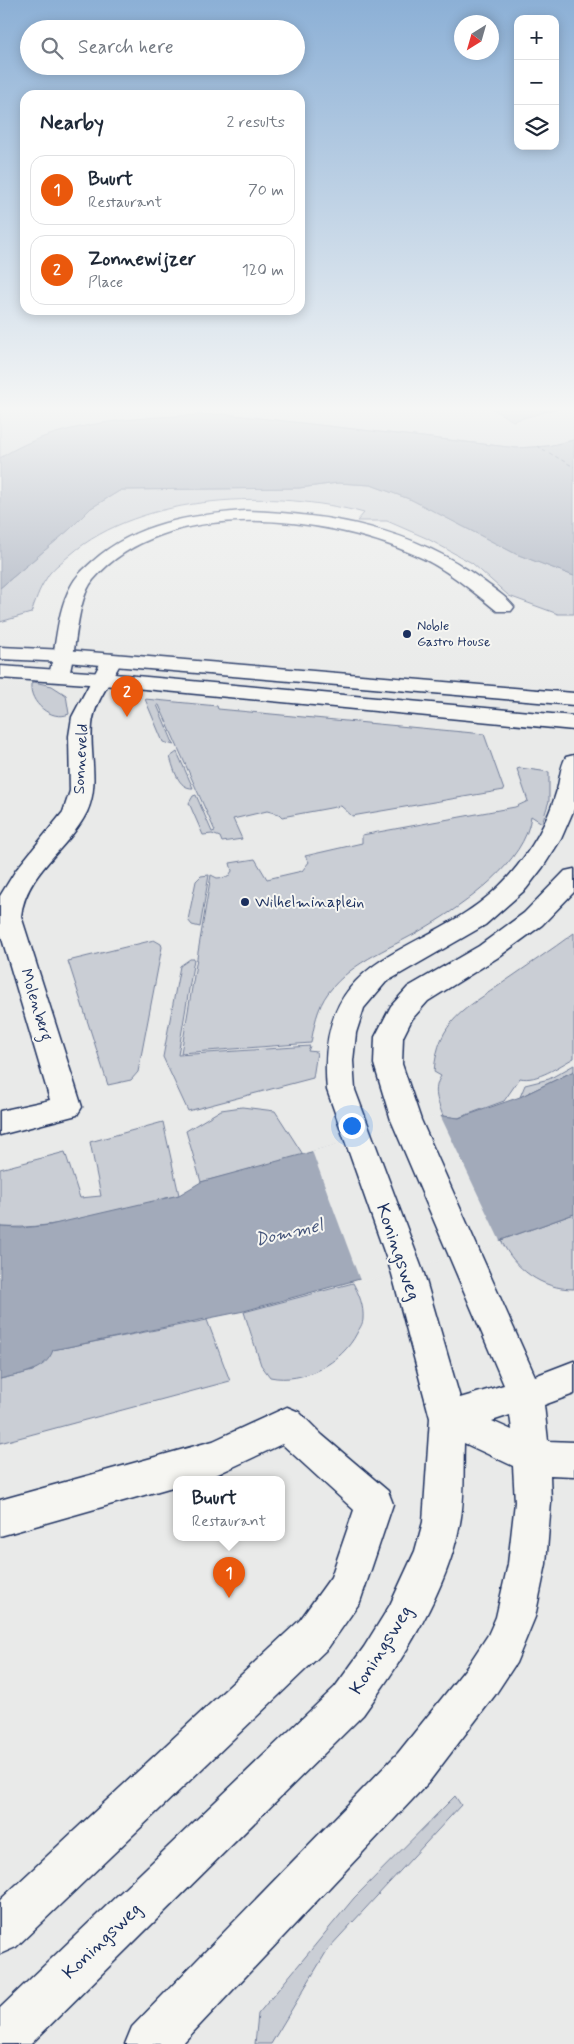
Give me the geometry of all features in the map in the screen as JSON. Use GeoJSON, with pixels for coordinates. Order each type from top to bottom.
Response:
{"type":"FeatureCollection","features":[{"type":"Feature","properties":{"kind":"street"},"geometry":{"type":"LineString","coordinates":[[62,665],[72,607],[84,579],[98,565],[115,550],[138,538],[187,523],[217,519],[252,516],[287,517],[325,520],[360,528],[421,550],[454,568],[504,607]]}},
{"type":"Feature","properties":{"kind":"street"},"geometry":{"type":"LineString","coordinates":[[0,653],[62,665],[107,669],[574,699]]}},
{"type":"Feature","properties":{"kind":"street"},"geometry":{"type":"LineString","coordinates":[[0,672],[62,665]]}},
{"type":"Feature","properties":{"kind":"street"},"geometry":{"type":"LineString","coordinates":[[107,669],[574,723]]}},
{"type":"Feature","properties":{"kind":"street","name":"Sonneveld"},"geometry":{"type":"LineString","coordinates":[[4,903],[76,811],[82,788],[82,717],[107,669]]}},
{"type":"Feature","properties":{"kind":"street","name":"Koningsweg"},"geometry":{"type":"LineString","coordinates":[[0,2041],[349,1701],[378,1662],[404,1619],[433,1555],[440,1530],[448,1418],[408,1274],[340,1090],[337,1062],[344,1020],[358,996],[381,973],[458,930],[499,899],[528,870],[549,842],[564,809],[574,762]]}},
{"type":"Feature","properties":{"kind":"street"},"geometry":{"type":"LineString","coordinates":[[149,2044],[413,1768],[481,1681],[502,1649],[515,1617],[527,1564],[533,1502],[532,1457],[525,1393],[406,1120],[388,1064],[390,1037],[401,1013],[418,994],[488,952],[533,919],[574,877]]}},
{"type":"Feature","properties":{"kind":"street","name":"Molenberg"},"geometry":{"type":"LineString","coordinates":[[0,1123],[67,1107],[4,903]]}},
{"type":"Feature","properties":{"kind":"street"},"geometry":{"type":"LineString","coordinates":[[448,1418],[556,1385],[574,1377]]}},
{"type":"Feature","properties":{"kind":"street"},"geometry":{"type":"LineString","coordinates":[[448,1418],[532,1457],[574,1459]]}},
{"type":"Feature","properties":{"kind":"street"},"geometry":{"type":"LineString","coordinates":[[0,1518],[218,1457],[286,1424],[309,1448],[375,1504],[346,1588],[314,1634],[0,1931]]}},
{"type":"Feature","properties":{"kind":"shaded area"},"geometry":{"type":"Polygon","coordinates":[[[100,502],[208,502],[171,508],[134,519],[99,534],[70,555],[48,575],[31,613],[0,622],[0,588],[70,529],[91,508],[100,502]]]}},
{"type":"Feature","properties":{"kind":"shaded area"},"geometry":{"type":"Polygon","coordinates":[[[304,502],[417,502],[516,554],[574,576],[574,614],[558,614],[509,596],[472,563],[426,538],[387,521],[357,521],[364,513],[329,505],[304,502]]]}},
{"type":"Feature","properties":{"kind":"shaded area"},"geometry":{"type":"Polygon","coordinates":[[[34,682],[52,686],[66,695],[69,714],[55,715],[42,709],[37,704],[31,691],[31,684],[34,682]]]}},
{"type":"Feature","properties":{"kind":"shaded area"},"geometry":{"type":"Polygon","coordinates":[[[145,699],[217,706],[218,709],[484,734],[504,790],[352,816],[341,806],[282,817],[279,814],[267,811],[233,819],[242,839],[222,842],[220,837],[212,834],[203,835],[189,803],[193,796],[196,795],[212,832],[215,831],[159,705],[157,705],[174,745],[163,742],[145,699]]]}},
{"type":"Feature","properties":{"kind":"shaded area"},"geometry":{"type":"Polygon","coordinates":[[[177,752],[193,788],[180,782],[175,772],[170,757],[177,752]]]}},
{"type":"Feature","properties":{"kind":"shaded area"},"geometry":{"type":"Polygon","coordinates":[[[517,769],[549,772],[549,801],[542,823],[531,816],[527,833],[518,850],[492,880],[476,894],[415,934],[362,963],[338,981],[321,1005],[311,1043],[181,1053],[211,875],[217,878],[228,877],[232,871],[230,863],[255,859],[267,879],[302,871],[309,862],[305,856],[362,843],[362,835],[515,807],[528,801],[517,769]]]}},
{"type":"Feature","properties":{"kind":"shaded area"},"geometry":{"type":"Polygon","coordinates":[[[209,875],[200,927],[192,925],[188,920],[196,881],[201,876],[209,875]]]}},
{"type":"Feature","properties":{"kind":"shaded area"},"geometry":{"type":"Polygon","coordinates":[[[574,933],[574,1058],[541,1076],[527,1079],[520,1078],[504,1101],[458,1118],[443,1116],[436,1091],[441,1076],[434,1072],[441,1039],[448,1027],[466,1008],[574,933]]]}},
{"type":"Feature","properties":{"kind":"shaded area"},"geometry":{"type":"Polygon","coordinates":[[[154,940],[161,944],[162,947],[138,1072],[131,1080],[108,1085],[68,961],[154,940]]]}},
{"type":"Feature","properties":{"kind":"shaded area"},"geometry":{"type":"Polygon","coordinates":[[[190,959],[194,959],[178,1055],[310,1046],[308,1051],[317,1052],[313,1078],[188,1111],[163,1057],[180,966],[190,959]]]}},
{"type":"Feature","properties":{"kind":"shaded area"},"geometry":{"type":"Polygon","coordinates":[[[574,1065],[574,1071],[520,1097],[525,1085],[549,1079],[574,1065]]]}},
{"type":"Feature","properties":{"kind":"shaded area"},"geometry":{"type":"Polygon","coordinates":[[[242,1107],[275,1111],[304,1156],[201,1182],[186,1131],[221,1110],[242,1107]]]}},
{"type":"Feature","properties":{"kind":"shaded area"},"geometry":{"type":"Polygon","coordinates":[[[163,1122],[179,1195],[68,1222],[23,1227],[0,1227],[0,1169],[65,1152],[80,1198],[101,1196],[90,1142],[163,1122]]]}},
{"type":"Feature","properties":{"kind":"shaded area"},"geometry":{"type":"Polygon","coordinates":[[[574,1214],[574,1289],[551,1285],[530,1275],[514,1260],[501,1240],[574,1214]]]}},
{"type":"Feature","properties":{"kind":"shaded area"},"geometry":{"type":"Polygon","coordinates":[[[353,1283],[361,1300],[363,1319],[361,1326],[342,1354],[332,1362],[308,1374],[283,1378],[270,1377],[261,1365],[244,1312],[353,1283]]]}},
{"type":"Feature","properties":{"kind":"shaded area"},"geometry":{"type":"Polygon","coordinates":[[[207,1320],[230,1381],[0,1443],[0,1379],[33,1371],[52,1350],[207,1320]]]}},
{"type":"Feature","properties":{"kind":"shaded area"},"geometry":{"type":"Polygon","coordinates":[[[455,1796],[461,1805],[328,1949],[271,2044],[255,2044],[258,2014],[354,1898],[455,1796]]]}},
{"type":"Feature","properties":{"kind":"water"},"geometry":{"type":"Polygon","coordinates":[[[0,502],[100,502],[91,508],[70,529],[0,588],[0,502]]]}},
{"type":"Feature","properties":{"kind":"water"},"geometry":{"type":"Polygon","coordinates":[[[417,502],[574,502],[574,576],[516,554],[417,502]]]}},
{"type":"Feature","properties":{"kind":"water","name":"Dommel"},"geometry":{"type":"Polygon","coordinates":[[[574,1071],[574,1214],[501,1240],[244,1311],[53,1350],[38,1368],[0,1379],[0,1227],[21,1228],[50,1225],[179,1195],[201,1182],[443,1116],[459,1118],[520,1097],[574,1071]]]}},
{"type":"Feature","properties":{"kind":"pier"},"geometry":{"type":"Polygon","coordinates":[[[440,1115],[501,1243],[361,1283],[312,1151],[440,1115]]]}},
{"type":"Feature","properties":{"kind":"place","name":"Noble Gastro House"},"geometry":{"type":"Point","coordinates":[407,634]}},
{"type":"Feature","properties":{"kind":"place","name":"Zonnewijzer"},"geometry":{"type":"Point","coordinates":[127,717]}},
{"type":"Feature","properties":{"kind":"place","name":"Wilhelminaplein"},"geometry":{"type":"Point","coordinates":[245,902]}},
{"type":"Feature","properties":{"kind":"place","name":"Buurt"},"geometry":{"type":"Point","coordinates":[229,1598]}}]}
